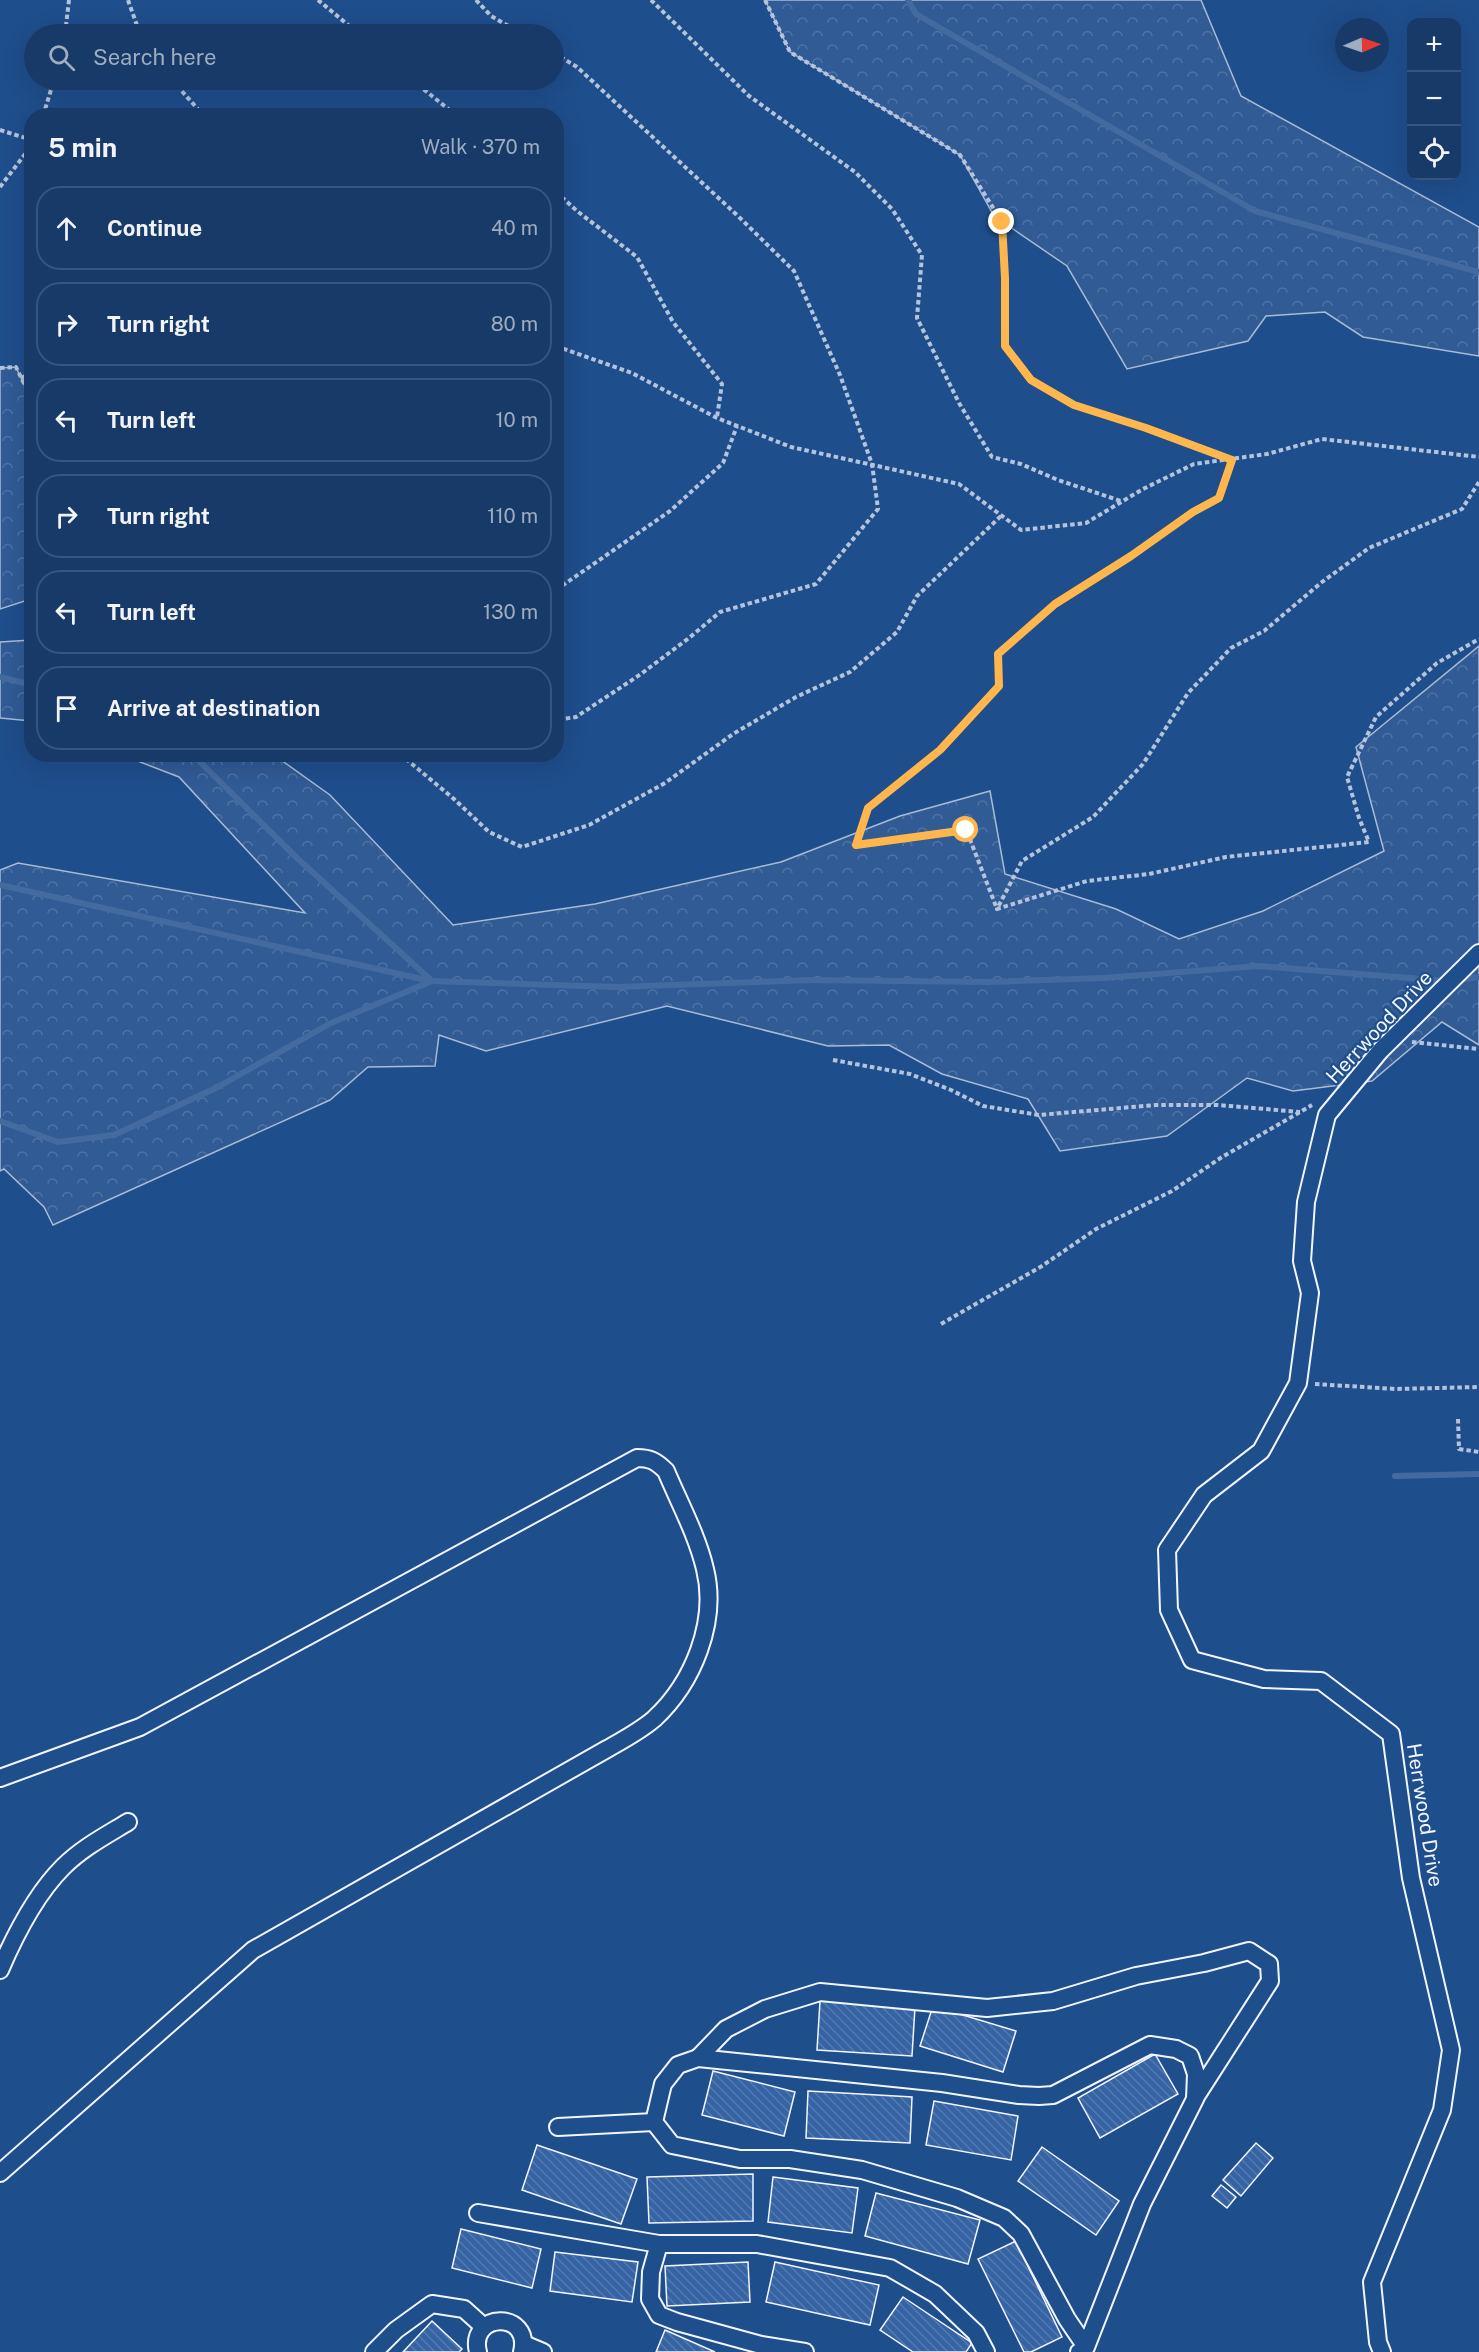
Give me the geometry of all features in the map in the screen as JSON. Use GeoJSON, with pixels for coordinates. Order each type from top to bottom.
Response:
{"type":"FeatureCollection","features":[{"type":"Feature","properties":{"kind":"street","name":"Herrwood Drive"},"geometry":{"type":"LineString","coordinates":[[1382,2352],[1378,2342],[1372,2282],[1442,2110],[1451,2050],[1411,1878],[1391,1734],[1321,1681],[1264,1679],[1192,1660],[1169,1610],[1167,1551],[1204,1495],[1261,1451],[1298,1383],[1311,1293],[1302,1261],[1306,1202],[1328,1115],[1390,1040],[1479,954]]}},
{"type":"Feature","properties":{"kind":"street"},"geometry":{"type":"LineString","coordinates":[[0,1778],[140,1727],[637,1458],[647,1458],[657,1462],[666,1471],[700,1551],[706,1571],[708,1593],[707,1621],[702,1641],[687,1677],[673,1698],[654,1719],[607,1749],[253,1950],[0,2173]]}},
{"type":"Feature","properties":{"kind":"street"},"geometry":{"type":"LineString","coordinates":[[0,1970],[12,1941],[42,1894],[62,1868],[86,1847],[128,1822]]}},
{"type":"Feature","properties":{"kind":"street"},"geometry":{"type":"LineString","coordinates":[[698,2058],[726,2029],[765,2009],[820,1992],[987,2008],[1053,2001],[1136,1976],[1204,1963],[1249,1951],[1269,1964],[1270,1981],[1195,2099],[1142,2204],[1083,2350]]}},
{"type":"Feature","properties":{"kind":"street"},"geometry":{"type":"LineString","coordinates":[[654,2122],[663,2084],[678,2065],[698,2058],[942,2083],[1019,2095],[1053,2095],[1150,2045],[1176,2049],[1190,2056],[1196,2074],[1195,2099]]}},
{"type":"Feature","properties":{"kind":"street"},"geometry":{"type":"LineString","coordinates":[[654,2122],[672,2145],[741,2158],[790,2159],[862,2170],[957,2198],[1004,2218],[1021,2234],[1083,2350]]}},
{"type":"Feature","properties":{"kind":"street"},"geometry":{"type":"LineString","coordinates":[[558,2127],[654,2122]]}},
{"type":"Feature","properties":{"kind":"street"},"geometry":{"type":"LineString","coordinates":[[478,2213],[659,2244],[756,2244],[890,2268],[935,2294],[976,2333],[986,2352]]}},
{"type":"Feature","properties":{"kind":"street"},"geometry":{"type":"LineString","coordinates":[[659,2244],[651,2272],[650,2298],[659,2315],[761,2345],[805,2352]]}},
{"type":"Feature","properties":{"kind":"street"},"geometry":{"type":"LineString","coordinates":[[374,2352],[396,2330],[432,2304],[464,2309],[484,2327]]}},
{"type":"Feature","properties":{"kind":"street"},"geometry":{"type":"LineString","coordinates":[[478,2352],[477,2342],[484,2327],[501,2320],[517,2327],[523,2348],[543,2352]]}},
{"type":"Feature","properties":{"kind":"path"},"geometry":{"type":"LineString","coordinates":[[66,24],[69,0]]}},
{"type":"Feature","properties":{"kind":"path"},"geometry":{"type":"LineString","coordinates":[[128,0],[136,24]]}},
{"type":"Feature","properties":{"kind":"path"},"geometry":{"type":"LineString","coordinates":[[318,0],[346,24]]}},
{"type":"Feature","properties":{"kind":"path"},"geometry":{"type":"LineString","coordinates":[[476,0],[491,16],[505,24]]}},
{"type":"Feature","properties":{"kind":"path"},"geometry":{"type":"LineString","coordinates":[[651,0],[749,96],[810,137],[855,172],[892,209],[922,255],[916,318],[959,403],[992,458],[1021,464],[1058,480],[1122,501]]}},
{"type":"Feature","properties":{"kind":"path"},"geometry":{"type":"LineString","coordinates":[[765,0],[790,52],[960,155],[1002,222],[1005,346],[1031,380],[1074,405],[1146,428],[1232,460]]}},
{"type":"Feature","properties":{"kind":"path"},"geometry":{"type":"LineString","coordinates":[[564,59],[577,67],[794,271],[840,375],[872,464],[878,509],[816,584],[720,612],[641,674],[576,717],[564,719]]}},
{"type":"Feature","properties":{"kind":"path"},"geometry":{"type":"LineString","coordinates":[[45,108],[51,90]]}},
{"type":"Feature","properties":{"kind":"path"},"geometry":{"type":"LineString","coordinates":[[181,90],[197,108]]}},
{"type":"Feature","properties":{"kind":"path"},"geometry":{"type":"LineString","coordinates":[[424,90],[447,108]]}},
{"type":"Feature","properties":{"kind":"path"},"geometry":{"type":"LineString","coordinates":[[0,130],[24,138]]}},
{"type":"Feature","properties":{"kind":"path"},"geometry":{"type":"LineString","coordinates":[[0,187],[24,156]]}},
{"type":"Feature","properties":{"kind":"path"},"geometry":{"type":"LineString","coordinates":[[564,199],[637,257],[673,322],[722,384],[717,418]]}},
{"type":"Feature","properties":{"kind":"path"},"geometry":{"type":"LineString","coordinates":[[564,349],[632,374],[717,418],[791,447],[959,484],[1021,530],[1086,523],[1122,501],[1194,464],[1267,454],[1322,439],[1479,457]]}},
{"type":"Feature","properties":{"kind":"path"},"geometry":{"type":"LineString","coordinates":[[0,368],[16,367],[24,384]]}},
{"type":"Feature","properties":{"kind":"path"},"geometry":{"type":"LineString","coordinates":[[564,585],[670,511],[723,463],[736,426]]}},
{"type":"Feature","properties":{"kind":"path"},"geometry":{"type":"LineString","coordinates":[[997,909],[966,830],[856,845],[868,808],[940,750],[999,686],[998,654],[1055,604],[1131,556],[1193,512],[1219,498],[1232,460]]}},
{"type":"Feature","properties":{"kind":"path"},"geometry":{"type":"LineString","coordinates":[[997,909],[1022,861],[1093,817],[1143,764],[1188,693],[1231,648],[1264,631],[1322,582],[1369,548],[1462,509],[1479,482]]}},
{"type":"Feature","properties":{"kind":"path"},"geometry":{"type":"LineString","coordinates":[[410,762],[489,832],[522,847],[589,825],[665,783],[733,734],[796,697],[850,672],[897,632],[917,596],[1002,515]]}},
{"type":"Feature","properties":{"kind":"path"},"geometry":{"type":"LineString","coordinates":[[997,909],[1087,881],[1149,874],[1226,857],[1369,842],[1347,777],[1376,717],[1437,663],[1479,639]]}},
{"type":"Feature","properties":{"kind":"path"},"geometry":{"type":"LineString","coordinates":[[1390,1040],[1479,1049]]}},
{"type":"Feature","properties":{"kind":"path"},"geometry":{"type":"LineString","coordinates":[[833,1060],[910,1074],[951,1090],[983,1106],[1039,1115],[1156,1105],[1218,1105],[1301,1113],[1222,1157],[1172,1191],[1096,1229],[1042,1266],[940,1324]]}},
{"type":"Feature","properties":{"kind":"path"},"geometry":{"type":"LineString","coordinates":[[1298,1383],[1396,1389],[1479,1387]]}},
{"type":"Feature","properties":{"kind":"path"},"geometry":{"type":"LineString","coordinates":[[1458,1419],[1459,1449],[1479,1452]]}},
{"type":"Feature","properties":{"kind":"green space"},"geometry":{"type":"Polygon","coordinates":[[[765,0],[1201,0],[1241,96],[1479,227],[1479,356],[1363,337],[1325,312],[1266,316],[1248,341],[1127,369],[1067,266],[994,216],[960,155],[790,52],[765,0]]]}},
{"type":"Feature","properties":{"kind":"green space"},"geometry":{"type":"Polygon","coordinates":[[[16,367],[24,385],[24,601],[0,609],[0,368],[16,367]]]}},
{"type":"Feature","properties":{"kind":"green space"},"geometry":{"type":"Polygon","coordinates":[[[24,640],[24,720],[0,718],[0,642],[24,640]]]}},
{"type":"Feature","properties":{"kind":"green space"},"geometry":{"type":"Polygon","coordinates":[[[1479,646],[1479,1045],[1442,1022],[1372,1081],[1293,1091],[1247,1078],[1167,1136],[1060,1151],[1028,1099],[942,1074],[889,1045],[828,1046],[667,1006],[486,1051],[439,1035],[435,1066],[368,1067],[330,1100],[53,1225],[44,1207],[4,1169],[0,1171],[0,870],[18,863],[305,913],[179,777],[140,762],[284,762],[330,795],[453,925],[595,904],[781,862],[900,816],[990,791],[1005,874],[1116,909],[1179,939],[1263,911],[1384,851],[1356,747],[1479,646]]]}},
{"type":"Feature","properties":{"kind":"building"},"geometry":{"type":"Polygon","coordinates":[[[820,2001],[915,2007],[912,2056],[817,2050],[820,2001]]]}},
{"type":"Feature","properties":{"kind":"building"},"geometry":{"type":"Polygon","coordinates":[[[933,2006],[1016,2031],[1003,2072],[920,2046],[933,2006]]]}},
{"type":"Feature","properties":{"kind":"building"},"geometry":{"type":"Polygon","coordinates":[[[1155,2054],[1178,2094],[1100,2138],[1078,2098],[1155,2054]]]}},
{"type":"Feature","properties":{"kind":"building"},"geometry":{"type":"Polygon","coordinates":[[[713,2071],[795,2092],[784,2136],[702,2115],[713,2071]]]}},
{"type":"Feature","properties":{"kind":"building"},"geometry":{"type":"Polygon","coordinates":[[[808,2091],[912,2097],[910,2143],[806,2138],[808,2091]]]}},
{"type":"Feature","properties":{"kind":"building"},"geometry":{"type":"Polygon","coordinates":[[[934,2101],[1018,2116],[1011,2160],[926,2145],[934,2101]]]}},
{"type":"Feature","properties":{"kind":"building"},"geometry":{"type":"Polygon","coordinates":[[[1256,2143],[1273,2158],[1241,2196],[1223,2180],[1256,2143]]]}},
{"type":"Feature","properties":{"kind":"building"},"geometry":{"type":"Polygon","coordinates":[[[537,2145],[637,2179],[621,2224],[522,2190],[537,2145]]]}},
{"type":"Feature","properties":{"kind":"building"},"geometry":{"type":"Polygon","coordinates":[[[1042,2147],[1119,2201],[1096,2235],[1018,2181],[1042,2147]]]}},
{"type":"Feature","properties":{"kind":"building"},"geometry":{"type":"Polygon","coordinates":[[[753,2174],[753,2221],[649,2223],[647,2177],[753,2174]]]}},
{"type":"Feature","properties":{"kind":"building"},"geometry":{"type":"Polygon","coordinates":[[[773,2177],[858,2188],[852,2233],[768,2222],[773,2177]]]}},
{"type":"Feature","properties":{"kind":"building"},"geometry":{"type":"Polygon","coordinates":[[[1221,2185],[1236,2197],[1227,2208],[1212,2196],[1221,2185]]]}},
{"type":"Feature","properties":{"kind":"building"},"geometry":{"type":"Polygon","coordinates":[[[876,2193],[980,2220],[968,2264],[865,2236],[876,2193]]]}},
{"type":"Feature","properties":{"kind":"building"},"geometry":{"type":"Polygon","coordinates":[[[461,2229],[541,2249],[532,2288],[452,2268],[461,2229]]]}},
{"type":"Feature","properties":{"kind":"building"},"geometry":{"type":"Polygon","coordinates":[[[1016,2241],[1062,2337],[1031,2352],[1024,2352],[978,2259],[1016,2241]]]}},
{"type":"Feature","properties":{"kind":"building"},"geometry":{"type":"Polygon","coordinates":[[[555,2252],[638,2262],[632,2302],[550,2291],[555,2252]]]}},
{"type":"Feature","properties":{"kind":"building"},"geometry":{"type":"Polygon","coordinates":[[[748,2262],[750,2302],[667,2306],[665,2266],[748,2262]]]}},
{"type":"Feature","properties":{"kind":"building"},"geometry":{"type":"Polygon","coordinates":[[[775,2262],[879,2285],[870,2325],[766,2302],[775,2262]]]}},
{"type":"Feature","properties":{"kind":"building"},"geometry":{"type":"Polygon","coordinates":[[[903,2297],[972,2343],[966,2352],[913,2352],[880,2330],[903,2297]]]}},
{"type":"Feature","properties":{"kind":"building"},"geometry":{"type":"Polygon","coordinates":[[[432,2321],[462,2349],[459,2352],[403,2352],[432,2321]]]}},
{"type":"Feature","properties":{"kind":"building"},"geometry":{"type":"Polygon","coordinates":[[[665,2330],[715,2352],[656,2352],[665,2330]]]}},
{"type":"Feature","properties":{"kind":"waterway"},"geometry":{"type":"LineString","coordinates":[[908,0],[916,14],[1255,211],[1479,272]]}},
{"type":"Feature","properties":{"kind":"waterway"},"geometry":{"type":"LineString","coordinates":[[0,677],[24,683]]}},
{"type":"Feature","properties":{"kind":"waterway"},"geometry":{"type":"LineString","coordinates":[[200,762],[297,858],[432,981],[616,987],[811,980],[989,982],[1104,978],[1259,966],[1447,981]]}},
{"type":"Feature","properties":{"kind":"waterway"},"geometry":{"type":"LineString","coordinates":[[0,885],[431,981]]}},
{"type":"Feature","properties":{"kind":"waterway"},"geometry":{"type":"LineString","coordinates":[[1457,980],[1479,977]]}},
{"type":"Feature","properties":{"kind":"waterway"},"geometry":{"type":"LineString","coordinates":[[0,1121],[58,1142],[114,1135],[216,1088],[331,1023],[432,981]]}},
{"type":"Feature","properties":{"kind":"waterway"},"geometry":{"type":"LineString","coordinates":[[1395,1476],[1479,1474]]}},
{"type":"Feature","properties":{"kind":"route"},"geometry":{"type":"LineString","coordinates":[[966,830],[856,845],[868,808],[940,750],[999,686],[998,654],[1055,604],[1131,556],[1193,512],[1219,498],[1232,460],[1146,428],[1074,405],[1031,380],[1005,346],[1002,222]]}}]}
